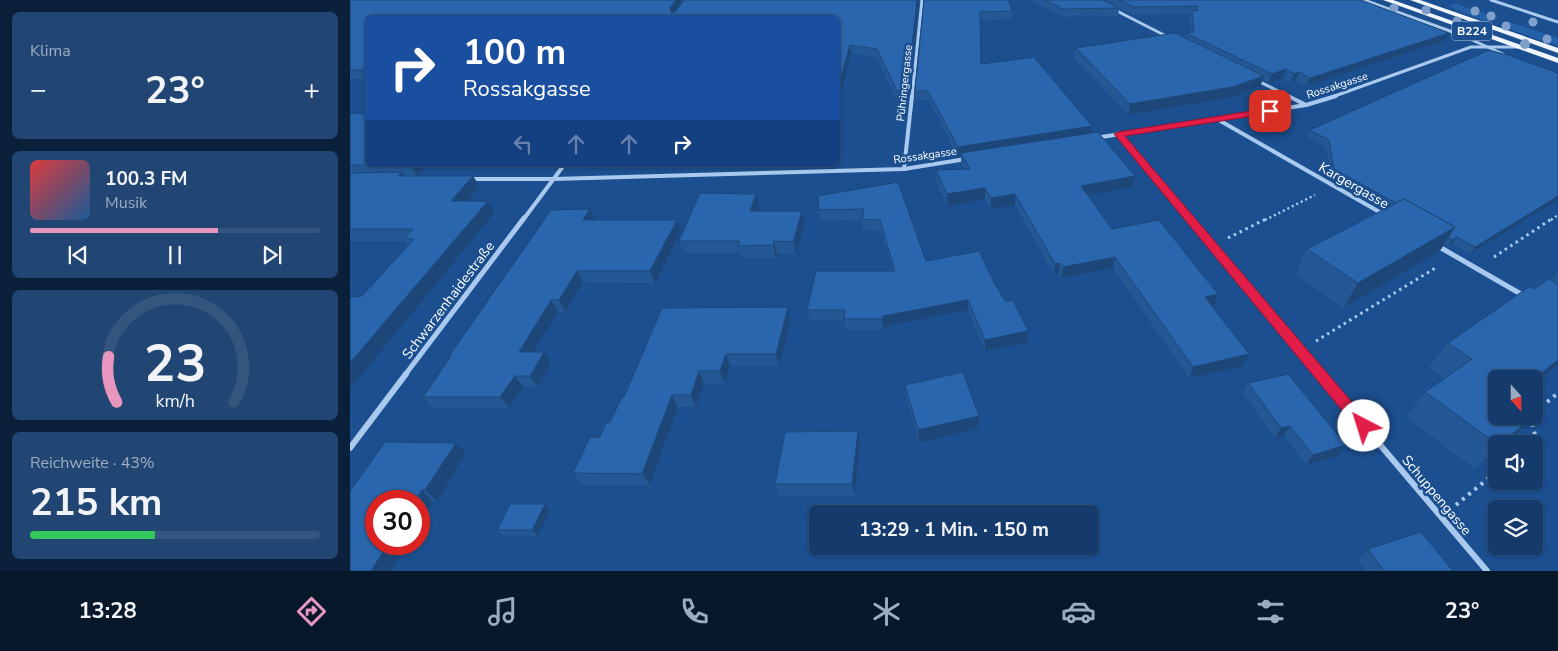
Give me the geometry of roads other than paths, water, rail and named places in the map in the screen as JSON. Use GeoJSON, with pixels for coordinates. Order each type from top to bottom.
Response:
{"type":"FeatureCollection","features":[{"type":"Feature","properties":{"kind":"main road","name":"B224"},"geometry":{"type":"LineString","coordinates":[[1386,0],[1558,61]]}},
{"type":"Feature","properties":{"kind":"main road","name":"B224"},"geometry":{"type":"LineString","coordinates":[[1413,0],[1558,51]]}},
{"type":"Feature","properties":{"kind":"street","name":"Pühringergasse"},"geometry":{"type":"LineString","coordinates":[[904,169],[922,0]]}},
{"type":"Feature","properties":{"kind":"street"},"geometry":{"type":"LineString","coordinates":[[1364,0],[1461,35],[1504,55]]}},
{"type":"Feature","properties":{"kind":"street"},"geometry":{"type":"LineString","coordinates":[[1491,0],[1558,22]]}},
{"type":"Feature","properties":{"kind":"street"},"geometry":{"type":"LineString","coordinates":[[1112,9],[1174,40]]}},
{"type":"Feature","properties":{"kind":"street","name":"Rossakgasse"},"geometry":{"type":"LineString","coordinates":[[1089,139],[1306,105],[1471,47],[1518,47]]}},
{"type":"Feature","properties":{"kind":"street"},"geometry":{"type":"LineString","coordinates":[[1253,79],[1306,105]]}},
{"type":"Feature","properties":{"kind":"street","name":"Kargergasse"},"geometry":{"type":"LineString","coordinates":[[1216,119],[1384,216]]}},
{"type":"Feature","properties":{"kind":"street","name":"Schuppengasse"},"geometry":{"type":"LineString","coordinates":[[1118,134],[1487,571]]}},
{"type":"Feature","properties":{"kind":"street","name":"Rossakgasse"},"geometry":{"type":"LineString","coordinates":[[466,179],[554,179],[904,169],[972,158]]}},
{"type":"Feature","properties":{"kind":"street","name":"Schwarzenhaidestraße"},"geometry":{"type":"LineString","coordinates":[[350,448],[563,167]]}},
{"type":"Feature","properties":{"kind":"street"},"geometry":{"type":"LineString","coordinates":[[1431,242],[1534,302]]}}]}
